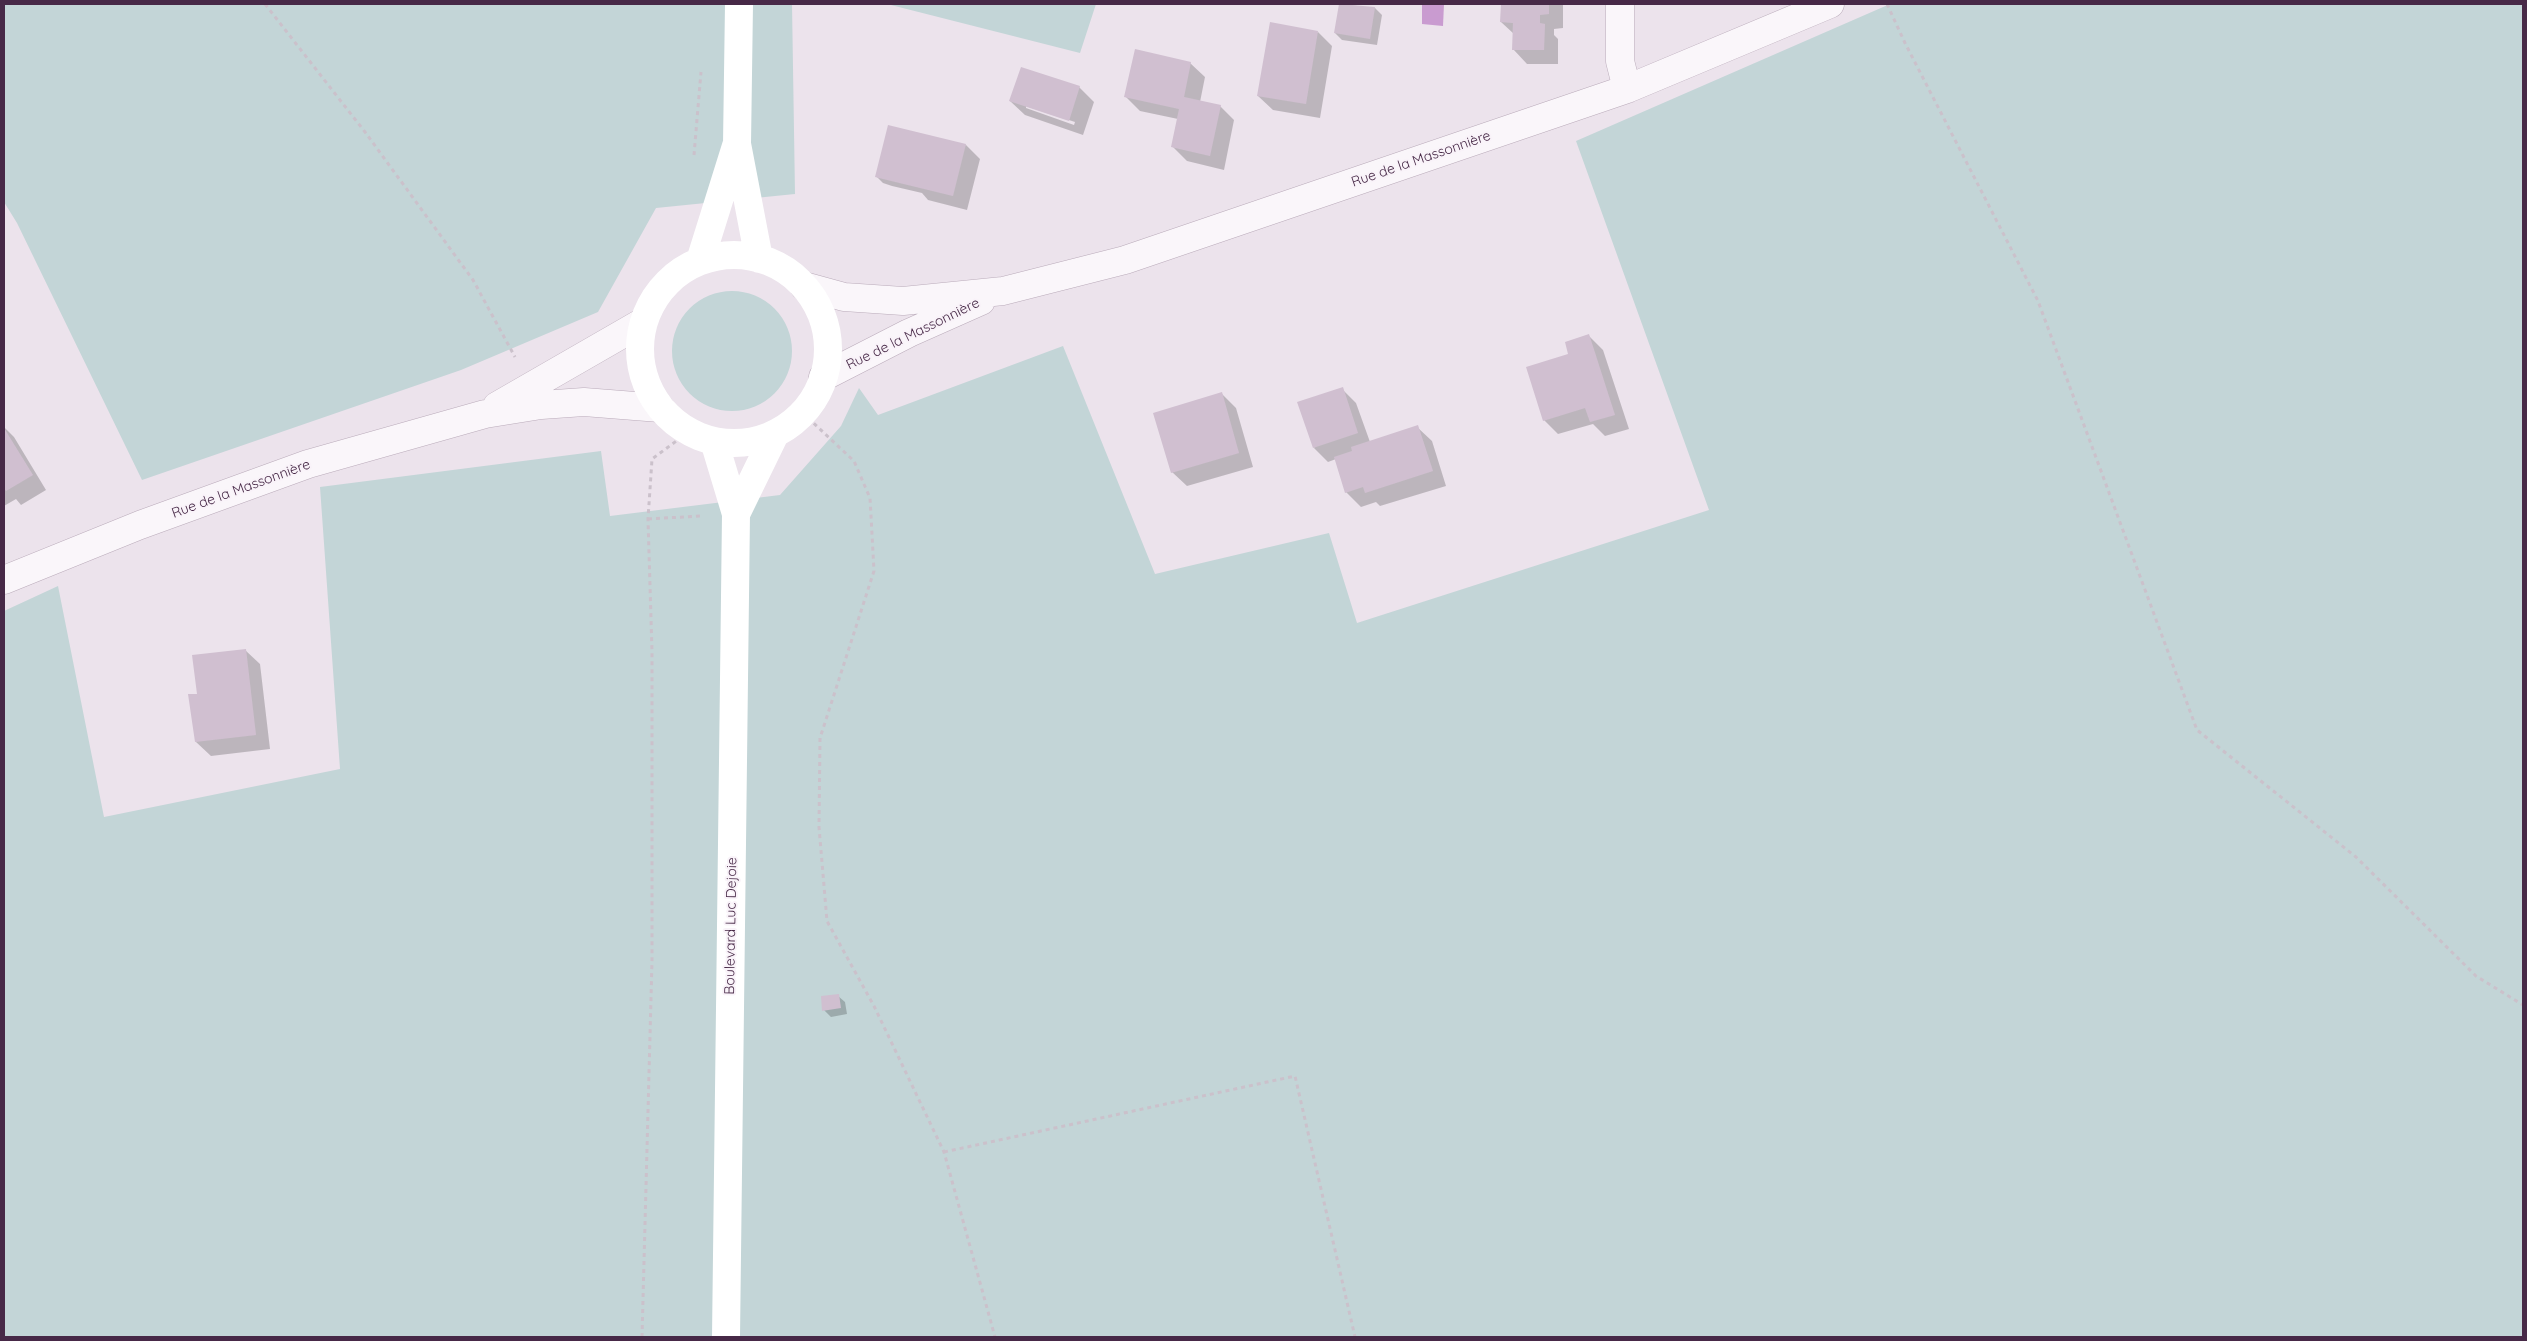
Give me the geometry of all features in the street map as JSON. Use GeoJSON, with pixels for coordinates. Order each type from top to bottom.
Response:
{"type":"FeatureCollection","features":[{"type":"Feature","properties":{"kind":"main road"},"geometry":{"type":"LineString","coordinates":[[739,4],[737,144],[759,259]]}},
{"type":"Feature","properties":{"kind":"main road"},"geometry":{"type":"LineString","coordinates":[[700,261],[737,144]]}},
{"type":"Feature","properties":{"kind":"main road"},"geometry":{"type":"LineString","coordinates":[[729,255],[759,259],[783,269],[804,286],[818,306],[826,329],[828,354],[824,377],[815,396],[803,413],[775,434],[755,441],[734,443],[714,441],[689,431],[660,408],[648,388],[641,367],[640,344],[643,322],[655,298],[673,278],[700,261],[729,255]]}},
{"type":"Feature","properties":{"kind":"main road","name":"Boulevard Luc Dejoie"},"geometry":{"type":"LineString","coordinates":[[736,514],[775,434]]}},
{"type":"Feature","properties":{"kind":"main road","name":"Boulevard Luc Dejoie"},"geometry":{"type":"LineString","coordinates":[[714,441],[736,514],[726,1337]]}},
{"type":"Feature","properties":{"kind":"street"},"geometry":{"type":"LineString","coordinates":[[1620,4],[1620,61],[1627,89]]}},
{"type":"Feature","properties":{"kind":"street","name":"Rue de la Massonnière"},"geometry":{"type":"LineString","coordinates":[[804,286],[844,297],[903,301],[1003,291],[1124,260],[1627,89],[1830,4]]}},
{"type":"Feature","properties":{"kind":"street","name":"Rue de la Massonnière"},"geometry":{"type":"LineString","coordinates":[[824,377],[909,333],[1003,291]]}},
{"type":"Feature","properties":{"kind":"street","name":"Rue de la Massonnière"},"geometry":{"type":"LineString","coordinates":[[485,414],[530,386],[643,322]]}},
{"type":"Feature","properties":{"kind":"street","name":"Rue de la Massonnière"},"geometry":{"type":"LineString","coordinates":[[4,580],[140,525],[308,464],[485,414],[541,405],[584,402],[660,408]]}},
{"type":"Feature","properties":{"kind":"path"},"geometry":{"type":"LineString","coordinates":[[265,4],[365,132],[473,280],[530,386]]}},
{"type":"Feature","properties":{"kind":"path"},"geometry":{"type":"LineString","coordinates":[[1887,4],[1905,43],[2038,301],[2197,730],[2356,857],[2476,976],[2523,1005]]}},
{"type":"Feature","properties":{"kind":"path"},"geometry":{"type":"LineString","coordinates":[[694,164],[701,67]]}},
{"type":"Feature","properties":{"kind":"path"},"geometry":{"type":"LineString","coordinates":[[803,413],[854,461],[870,498],[874,571],[820,738],[819,827],[827,921],[874,1006],[944,1152],[995,1337]]}},
{"type":"Feature","properties":{"kind":"path"},"geometry":{"type":"LineString","coordinates":[[642,1337],[652,961],[652,652],[648,519],[652,459],[689,431]]}},
{"type":"Feature","properties":{"kind":"path"},"geometry":{"type":"LineString","coordinates":[[648,519],[736,514]]}},
{"type":"Feature","properties":{"kind":"path"},"geometry":{"type":"LineString","coordinates":[[944,1152],[1295,1076],[1355,1337]]}},
{"type":"Feature","properties":{"kind":"shaded area"},"geometry":{"type":"Polygon","coordinates":[[[4,4],[792,4],[795,194],[656,208],[598,312],[461,370],[142,480],[17,223],[4,202],[4,4]]]}},
{"type":"Feature","properties":{"kind":"shaded area"},"geometry":{"type":"Polygon","coordinates":[[[887,4],[1096,4],[1080,53],[887,4]]]}},
{"type":"Feature","properties":{"kind":"shaded area"},"geometry":{"type":"Polygon","coordinates":[[[1422,4],[1444,4],[1443,26],[1422,24],[1422,4]]]}},
{"type":"Feature","properties":{"kind":"shaded area"},"geometry":{"type":"Polygon","coordinates":[[[1890,4],[2523,4],[2523,1337],[4,1337],[4,611],[58,586],[104,817],[340,769],[320,487],[601,451],[610,516],[780,495],[841,426],[859,388],[878,415],[1063,346],[1155,574],[1329,533],[1357,623],[1709,510],[1576,141],[1890,4]]]}},
{"type":"Feature","properties":{"kind":"shaded area"},"geometry":{"type":"Polygon","coordinates":[[[732,291],[744,292],[755,296],[765,301],[774,309],[782,318],[787,328],[791,339],[791,363],[787,374],[782,384],[774,393],[765,401],[755,406],[744,410],[732,411],[720,410],[709,406],[699,401],[690,393],[682,384],[677,374],[673,363],[672,351],[673,339],[677,328],[682,318],[690,309],[699,301],[709,296],[720,292],[732,291]]]}},
{"type":"Feature","properties":{"kind":"building"},"geometry":{"type":"Polygon","coordinates":[[[1339,4],[1375,7],[1370,39],[1334,33],[1339,4]]]}},
{"type":"Feature","properties":{"kind":"building"},"geometry":{"type":"Polygon","coordinates":[[[1501,4],[1549,4],[1549,14],[1540,15],[1540,23],[1545,24],[1544,50],[1512,50],[1513,23],[1500,22],[1501,4]]]}},
{"type":"Feature","properties":{"kind":"building"},"geometry":{"type":"Polygon","coordinates":[[[1270,22],[1318,31],[1306,104],[1257,96],[1270,22]]]}},
{"type":"Feature","properties":{"kind":"building"},"geometry":{"type":"Polygon","coordinates":[[[1135,49],[1191,62],[1184,97],[1221,105],[1210,156],[1171,147],[1179,109],[1124,97],[1135,49]]]}},
{"type":"Feature","properties":{"kind":"building"},"geometry":{"type":"Polygon","coordinates":[[[1021,67],[1080,86],[1069,121],[1009,101],[1021,67]]]}},
{"type":"Feature","properties":{"kind":"building"},"geometry":{"type":"Polygon","coordinates":[[[888,125],[966,144],[953,196],[875,177],[888,125]]]}},
{"type":"Feature","properties":{"kind":"building"},"geometry":{"type":"Polygon","coordinates":[[[1589,334],[1615,415],[1590,422],[1585,408],[1543,421],[1526,367],[1568,354],[1565,342],[1589,334]]]}},
{"type":"Feature","properties":{"kind":"building"},"geometry":{"type":"Polygon","coordinates":[[[1343,387],[1358,433],[1313,448],[1297,402],[1343,387]]]}},
{"type":"Feature","properties":{"kind":"building"},"geometry":{"type":"Polygon","coordinates":[[[1222,392],[1239,453],[1171,473],[1153,413],[1222,392]]]}},
{"type":"Feature","properties":{"kind":"building"},"geometry":{"type":"Polygon","coordinates":[[[1418,425],[1433,471],[1365,493],[1363,487],[1345,493],[1334,457],[1352,451],[1351,447],[1418,425]]]}},
{"type":"Feature","properties":{"kind":"building"},"geometry":{"type":"Polygon","coordinates":[[[4,428],[33,475],[6,491],[4,488],[4,428]]]}},
{"type":"Feature","properties":{"kind":"building"},"geometry":{"type":"Polygon","coordinates":[[[246,649],[256,735],[195,742],[188,694],[197,694],[192,655],[246,649]]]}},
{"type":"Feature","properties":{"kind":"building"},"geometry":{"type":"Polygon","coordinates":[[[839,994],[841,1008],[822,1011],[821,996],[839,994]]]}}]}
